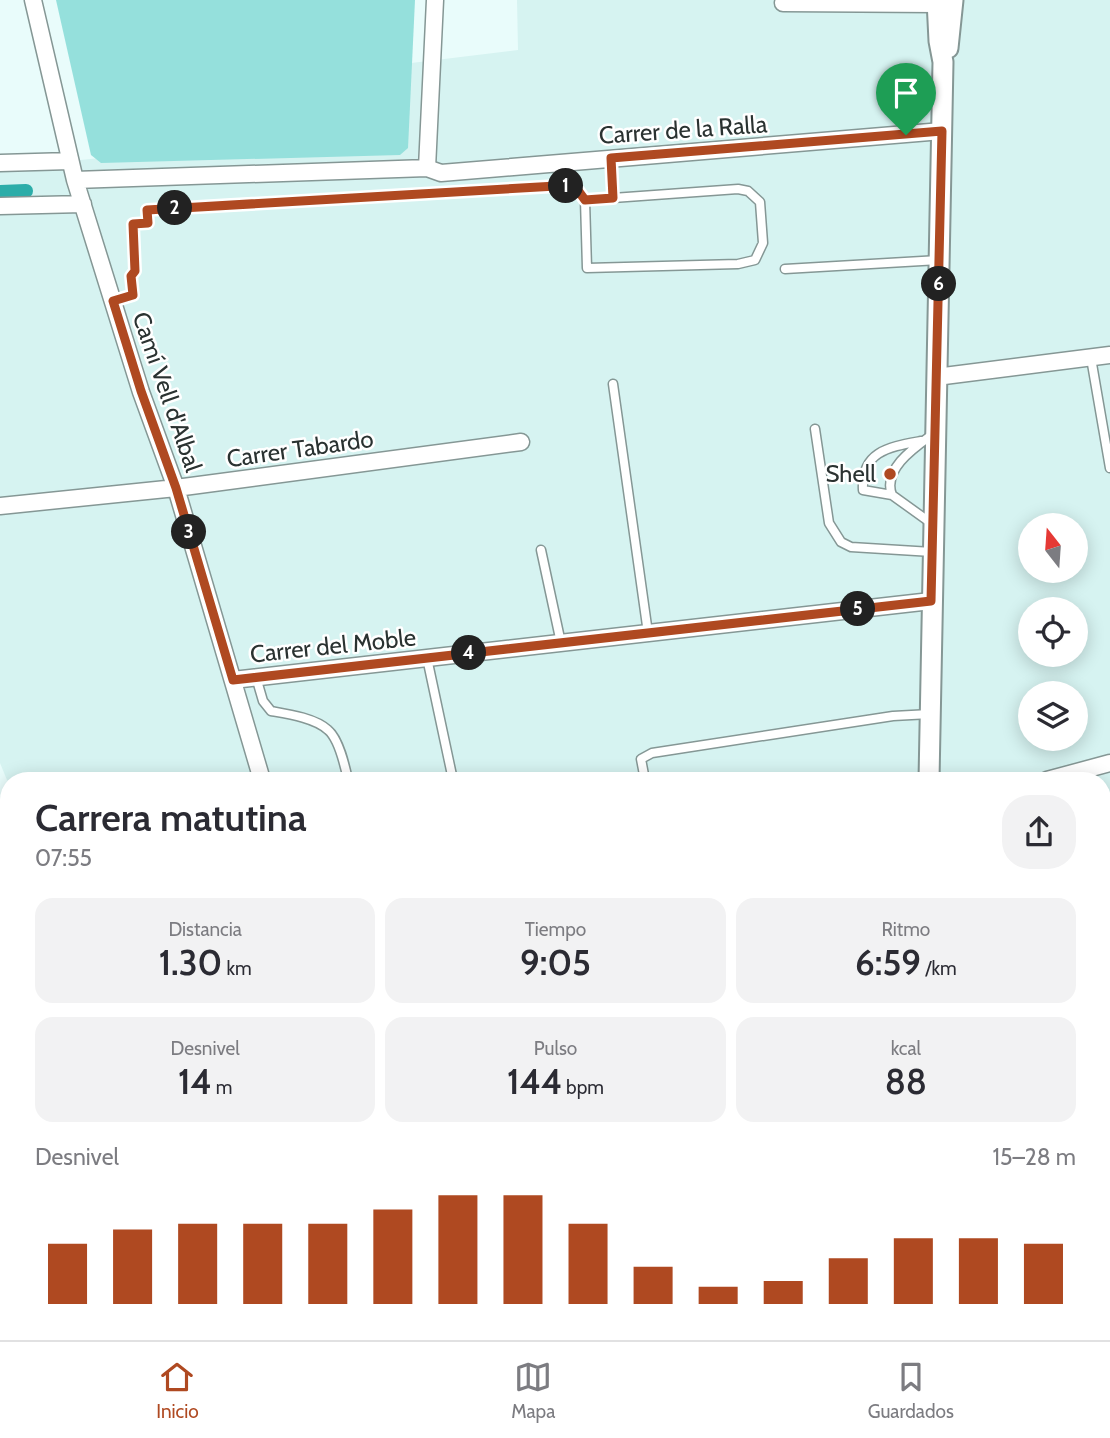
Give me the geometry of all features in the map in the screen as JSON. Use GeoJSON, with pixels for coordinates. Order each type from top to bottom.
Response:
{"type":"FeatureCollection","features":[{"type":"Feature","properties":{"kind":"street","name":"Camí Vell d'Albal"},"geometry":{"type":"LineString","coordinates":[[33,0],[75,180],[141,391],[176,488],[260,772]]}},
{"type":"Feature","properties":{"kind":"street"},"geometry":{"type":"LineString","coordinates":[[427,168],[435,0]]}},
{"type":"Feature","properties":{"kind":"street"},"geometry":{"type":"LineString","coordinates":[[783,3],[942,2],[939,41],[943,62],[936,377],[930,437],[933,525],[929,772]]}},
{"type":"Feature","properties":{"kind":"street","name":"Carrer de la Ralla"},"geometry":{"type":"LineString","coordinates":[[75,180],[427,168],[441,173],[942,131]]}},
{"type":"Feature","properties":{"kind":"street"},"geometry":{"type":"LineString","coordinates":[[0,163],[70,161]]}},
{"type":"Feature","properties":{"kind":"street"},"geometry":{"type":"LineString","coordinates":[[0,206],[83,204]]}},
{"type":"Feature","properties":{"kind":"street"},"geometry":{"type":"LineString","coordinates":[[936,377],[1110,355]]}},
{"type":"Feature","properties":{"kind":"street","name":"Carrer Tabardo"},"geometry":{"type":"LineString","coordinates":[[0,506],[176,488],[522,442]]}},
{"type":"Feature","properties":{"kind":"street","name":"Carrer del Moble"},"geometry":{"type":"LineString","coordinates":[[233,680],[931,601]]}},
{"type":"Feature","properties":{"kind":"street"},"geometry":{"type":"LineString","coordinates":[[1077,772],[1110,763]]}},
{"type":"Feature","properties":{"kind":"lane"},"geometry":{"type":"LineString","coordinates":[[611,158],[613,198]]}},
{"type":"Feature","properties":{"kind":"lane"},"geometry":{"type":"LineString","coordinates":[[113,301],[133,295],[133,224],[148,223],[147,210],[574,185],[585,200],[587,268],[738,264],[755,260],[763,243],[760,202],[748,191],[738,189],[585,200]]}},
{"type":"Feature","properties":{"kind":"lane"},"geometry":{"type":"LineString","coordinates":[[785,269],[939,260]]}},
{"type":"Feature","properties":{"kind":"lane"},"geometry":{"type":"LineString","coordinates":[[1091,358],[1110,468]]}},
{"type":"Feature","properties":{"kind":"lane"},"geometry":{"type":"LineString","coordinates":[[613,384],[648,633]]}},
{"type":"Feature","properties":{"kind":"lane"},"geometry":{"type":"LineString","coordinates":[[815,429],[829,523],[841,542],[851,547],[932,552]]}},
{"type":"Feature","properties":{"kind":"lane"},"geometry":{"type":"LineString","coordinates":[[930,437],[897,445],[870,460],[865,467],[863,490],[892,495],[933,525]]}},
{"type":"Feature","properties":{"kind":"lane"},"geometry":{"type":"LineString","coordinates":[[892,495],[890,490],[893,472],[912,449],[930,437]]}},
{"type":"Feature","properties":{"kind":"lane"},"geometry":{"type":"LineString","coordinates":[[541,550],[561,643]]}},
{"type":"Feature","properties":{"kind":"lane"},"geometry":{"type":"LineString","coordinates":[[427,658],[451,772]]}},
{"type":"Feature","properties":{"kind":"lane"},"geometry":{"type":"LineString","coordinates":[[256,677],[263,701],[271,711],[295,715],[329,730],[344,759],[346,772]]}},
{"type":"Feature","properties":{"kind":"lane"},"geometry":{"type":"LineString","coordinates":[[643,772],[641,759],[652,753],[893,716],[930,714]]}},
{"type":"Feature","properties":{"kind":"shaded area"},"geometry":{"type":"Polygon","coordinates":[[[56,0],[415,0],[408,148],[400,155],[101,163],[91,155],[56,0]]]}},
{"type":"Feature","properties":{"kind":"shaded area"},"geometry":{"type":"Polygon","coordinates":[[[517,0],[1110,0],[1110,772],[4,772],[0,763],[0,168],[373,131],[370,68],[518,50],[517,0]]]}},
{"type":"Feature","properties":{"kind":"waterway"},"geometry":{"type":"LineString","coordinates":[[0,192],[26,191]]}},
{"type":"Feature","properties":{"kind":"place","name":"Shell"},"geometry":{"type":"Point","coordinates":[890,474]}},
{"type":"Feature","properties":{"kind":"route"},"geometry":{"type":"LineString","coordinates":[[942,131],[931,601],[233,680],[176,488],[141,391],[113,301],[133,295],[133,224],[148,223],[147,210],[574,185],[585,200],[613,198],[611,158],[906,135],[942,131]]}}]}
